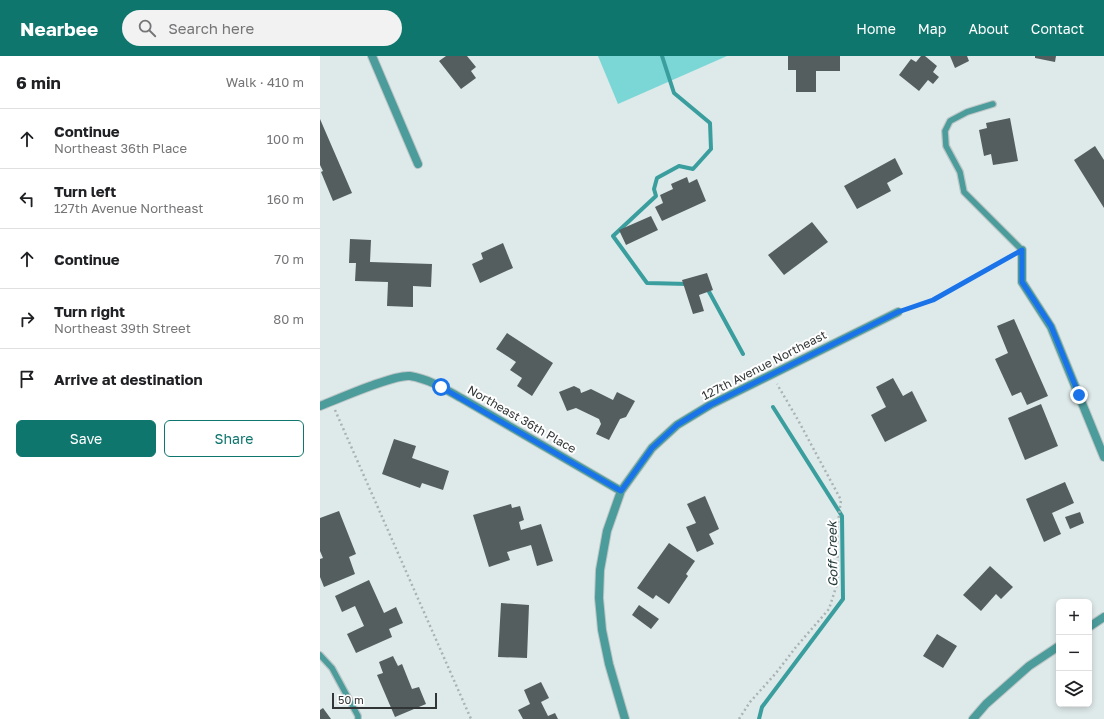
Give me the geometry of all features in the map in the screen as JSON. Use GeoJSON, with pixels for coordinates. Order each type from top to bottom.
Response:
{"type":"FeatureCollection","features":[{"type":"Feature","properties":{"kind":"street"},"geometry":{"type":"LineString","coordinates":[[372,56],[418,164]]}},
{"type":"Feature","properties":{"kind":"street"},"geometry":{"type":"LineString","coordinates":[[1022,250],[1022,282],[1051,326],[1104,457]]}},
{"type":"Feature","properties":{"kind":"street","name":"127th Avenue Northeast"},"geometry":{"type":"LineString","coordinates":[[626,719],[609,664],[602,630],[599,598],[600,570],[607,531],[621,491],[652,448],[677,425],[710,405],[898,312]]}},
{"type":"Feature","properties":{"kind":"street","name":"Northeast 36th Place"},"geometry":{"type":"LineString","coordinates":[[321,404],[331,402],[393,378],[408,376],[422,379],[461,398],[621,491]]}},
{"type":"Feature","properties":{"kind":"street"},"geometry":{"type":"LineString","coordinates":[[1092,625],[1104,617]]}},
{"type":"Feature","properties":{"kind":"street"},"geometry":{"type":"LineString","coordinates":[[973,719],[986,704],[1029,666],[1056,648]]}},
{"type":"Feature","properties":{"kind":"lane"},"geometry":{"type":"LineString","coordinates":[[993,104],[967,112],[950,121],[945,131],[946,146],[960,172],[964,192],[1022,250]]}},
{"type":"Feature","properties":{"kind":"lane"},"geometry":{"type":"LineString","coordinates":[[320,655],[332,668],[358,716],[358,719]]}},
{"type":"Feature","properties":{"kind":"path"},"geometry":{"type":"LineString","coordinates":[[898,312],[933,300],[1022,250]]}},
{"type":"Feature","properties":{"kind":"path"},"geometry":{"type":"LineString","coordinates":[[739,719],[750,702],[829,609],[838,581],[837,531],[841,500],[772,374]]}},
{"type":"Feature","properties":{"kind":"path"},"geometry":{"type":"LineString","coordinates":[[331,402],[471,719]]}},
{"type":"Feature","properties":{"kind":"shaded area"},"geometry":{"type":"Polygon","coordinates":[[[598,56],[727,56],[618,104],[598,56]]]}},
{"type":"Feature","properties":{"kind":"building"},"geometry":{"type":"Polygon","coordinates":[[[446,56],[467,56],[476,67],[471,71],[476,78],[461,89],[439,61],[446,56]]]}},
{"type":"Feature","properties":{"kind":"building"},"geometry":{"type":"Polygon","coordinates":[[[788,56],[840,56],[840,71],[816,71],[816,92],[796,92],[796,70],[788,70],[788,56]]]}},
{"type":"Feature","properties":{"kind":"building"},"geometry":{"type":"Polygon","coordinates":[[[921,56],[925,56],[937,66],[933,72],[939,77],[933,84],[928,80],[919,91],[899,75],[911,59],[916,62],[921,56]]]}},
{"type":"Feature","properties":{"kind":"building"},"geometry":{"type":"Polygon","coordinates":[[[950,56],[967,56],[969,61],[955,68],[950,56]]]}},
{"type":"Feature","properties":{"kind":"building"},"geometry":{"type":"Polygon","coordinates":[[[1035,56],[1056,56],[1055,62],[1035,58],[1035,56]]]}},
{"type":"Feature","properties":{"kind":"building"},"geometry":{"type":"Polygon","coordinates":[[[1010,118],[1018,161],[993,165],[991,154],[984,156],[979,130],[987,128],[986,123],[1010,118]]]}},
{"type":"Feature","properties":{"kind":"building"},"geometry":{"type":"Polygon","coordinates":[[[320,119],[352,193],[333,201],[321,172],[323,171],[320,165],[320,119]]]}},
{"type":"Feature","properties":{"kind":"building"},"geometry":{"type":"Polygon","coordinates":[[[1095,146],[1104,160],[1104,208],[1074,160],[1095,146]]]}},
{"type":"Feature","properties":{"kind":"building"},"geometry":{"type":"Polygon","coordinates":[[[895,158],[903,174],[887,183],[891,191],[857,209],[844,186],[895,158]]]}},
{"type":"Feature","properties":{"kind":"building"},"geometry":{"type":"Polygon","coordinates":[[[687,177],[689,183],[697,179],[706,201],[662,221],[655,207],[663,203],[660,195],[673,189],[671,184],[687,177]]]}},
{"type":"Feature","properties":{"kind":"building"},"geometry":{"type":"Polygon","coordinates":[[[651,216],[658,230],[626,245],[619,230],[651,216]]]}},
{"type":"Feature","properties":{"kind":"building"},"geometry":{"type":"Polygon","coordinates":[[[812,222],[828,242],[784,275],[768,255],[812,222]]]}},
{"type":"Feature","properties":{"kind":"building"},"geometry":{"type":"Polygon","coordinates":[[[350,239],[371,240],[370,262],[432,264],[431,287],[413,286],[413,307],[387,306],[388,282],[355,281],[356,263],[349,263],[350,239]]]}},
{"type":"Feature","properties":{"kind":"building"},"geometry":{"type":"Polygon","coordinates":[[[503,243],[513,268],[480,283],[472,264],[483,259],[481,253],[503,243]]]}},
{"type":"Feature","properties":{"kind":"building"},"geometry":{"type":"Polygon","coordinates":[[[707,273],[713,290],[699,295],[704,311],[693,314],[682,280],[707,273]]]}},
{"type":"Feature","properties":{"kind":"building"},"geometry":{"type":"Polygon","coordinates":[[[1014,319],[1048,396],[1027,405],[1021,392],[1012,396],[995,359],[1008,353],[997,326],[1014,319]]]}},
{"type":"Feature","properties":{"kind":"building"},"geometry":{"type":"Polygon","coordinates":[[[507,333],[553,363],[532,396],[517,386],[522,378],[510,370],[516,362],[496,349],[507,333]]]}},
{"type":"Feature","properties":{"kind":"building"},"geometry":{"type":"Polygon","coordinates":[[[893,378],[903,396],[912,391],[927,421],[885,442],[871,415],[886,407],[876,387],[893,378]]]}},
{"type":"Feature","properties":{"kind":"building"},"geometry":{"type":"Polygon","coordinates":[[[574,386],[580,389],[581,393],[591,389],[613,400],[617,392],[635,401],[626,417],[620,419],[609,440],[596,434],[601,424],[599,419],[576,408],[567,411],[559,392],[574,386]]]}},
{"type":"Feature","properties":{"kind":"building"},"geometry":{"type":"Polygon","coordinates":[[[1041,404],[1058,446],[1025,460],[1008,418],[1041,404]]]}},
{"type":"Feature","properties":{"kind":"building"},"geometry":{"type":"Polygon","coordinates":[[[394,439],[416,446],[412,458],[449,471],[443,490],[422,483],[420,488],[382,474],[394,439]]]}},
{"type":"Feature","properties":{"kind":"building"},"geometry":{"type":"Polygon","coordinates":[[[1065,482],[1074,503],[1052,513],[1061,534],[1044,542],[1026,499],[1065,482]]]}},
{"type":"Feature","properties":{"kind":"building"},"geometry":{"type":"Polygon","coordinates":[[[705,496],[719,529],[709,534],[714,544],[697,552],[686,527],[696,523],[687,504],[705,496]]]}},
{"type":"Feature","properties":{"kind":"building"},"geometry":{"type":"Polygon","coordinates":[[[511,504],[512,508],[520,506],[524,520],[519,522],[521,530],[541,524],[553,561],[537,566],[531,545],[507,552],[510,560],[489,567],[473,515],[511,504]]]}},
{"type":"Feature","properties":{"kind":"building"},"geometry":{"type":"Polygon","coordinates":[[[339,511],[356,554],[349,557],[355,574],[324,587],[320,577],[320,559],[323,558],[320,551],[320,518],[339,511]]]}},
{"type":"Feature","properties":{"kind":"building"},"geometry":{"type":"Polygon","coordinates":[[[1080,512],[1084,523],[1070,529],[1065,517],[1080,512]]]}},
{"type":"Feature","properties":{"kind":"building"},"geometry":{"type":"Polygon","coordinates":[[[669,543],[695,561],[686,574],[688,576],[669,604],[656,595],[653,599],[637,588],[669,543]]]}},
{"type":"Feature","properties":{"kind":"building"},"geometry":{"type":"Polygon","coordinates":[[[990,566],[1013,587],[1001,599],[996,594],[981,611],[963,595],[990,566]]]}},
{"type":"Feature","properties":{"kind":"building"},"geometry":{"type":"Polygon","coordinates":[[[369,580],[384,613],[396,607],[403,623],[389,629],[392,637],[356,653],[347,634],[364,626],[355,606],[342,612],[335,596],[369,580]]]}},
{"type":"Feature","properties":{"kind":"building"},"geometry":{"type":"Polygon","coordinates":[[[501,603],[529,605],[527,658],[498,657],[501,603]]]}},
{"type":"Feature","properties":{"kind":"building"},"geometry":{"type":"Polygon","coordinates":[[[639,605],[659,619],[651,629],[632,615],[639,605]]]}},
{"type":"Feature","properties":{"kind":"building"},"geometry":{"type":"Polygon","coordinates":[[[937,634],[957,646],[943,668],[923,656],[937,634]]]}},
{"type":"Feature","properties":{"kind":"building"},"geometry":{"type":"Polygon","coordinates":[[[393,656],[398,666],[402,664],[412,689],[419,687],[426,704],[395,717],[377,675],[383,673],[379,662],[393,656]]]}},
{"type":"Feature","properties":{"kind":"building"},"geometry":{"type":"Polygon","coordinates":[[[541,682],[549,698],[541,702],[548,716],[555,713],[558,719],[523,719],[518,710],[530,704],[524,690],[541,682]]]}},
{"type":"Feature","properties":{"kind":"building"},"geometry":{"type":"Polygon","coordinates":[[[323,708],[331,719],[320,719],[320,710],[323,708]]]}},
{"type":"Feature","properties":{"kind":"waterway","name":"Goff Creek"},"geometry":{"type":"LineString","coordinates":[[662,56],[674,93],[710,123],[711,149],[693,169],[679,166],[657,178],[654,189],[656,196],[613,236],[647,283],[688,284]]}},
{"type":"Feature","properties":{"kind":"waterway","name":"Goff Creek"},"geometry":{"type":"LineString","coordinates":[[707,288],[743,354]]}},
{"type":"Feature","properties":{"kind":"waterway","name":"Goff Creek"},"geometry":{"type":"LineString","coordinates":[[759,719],[762,707],[843,599],[842,516],[773,407]]}},
{"type":"Feature","properties":{"kind":"route"},"geometry":{"type":"LineString","coordinates":[[441,387],[621,491],[652,448],[677,425],[710,405],[898,312],[933,300],[1022,250],[1022,282],[1051,326],[1079,395]]}}]}
